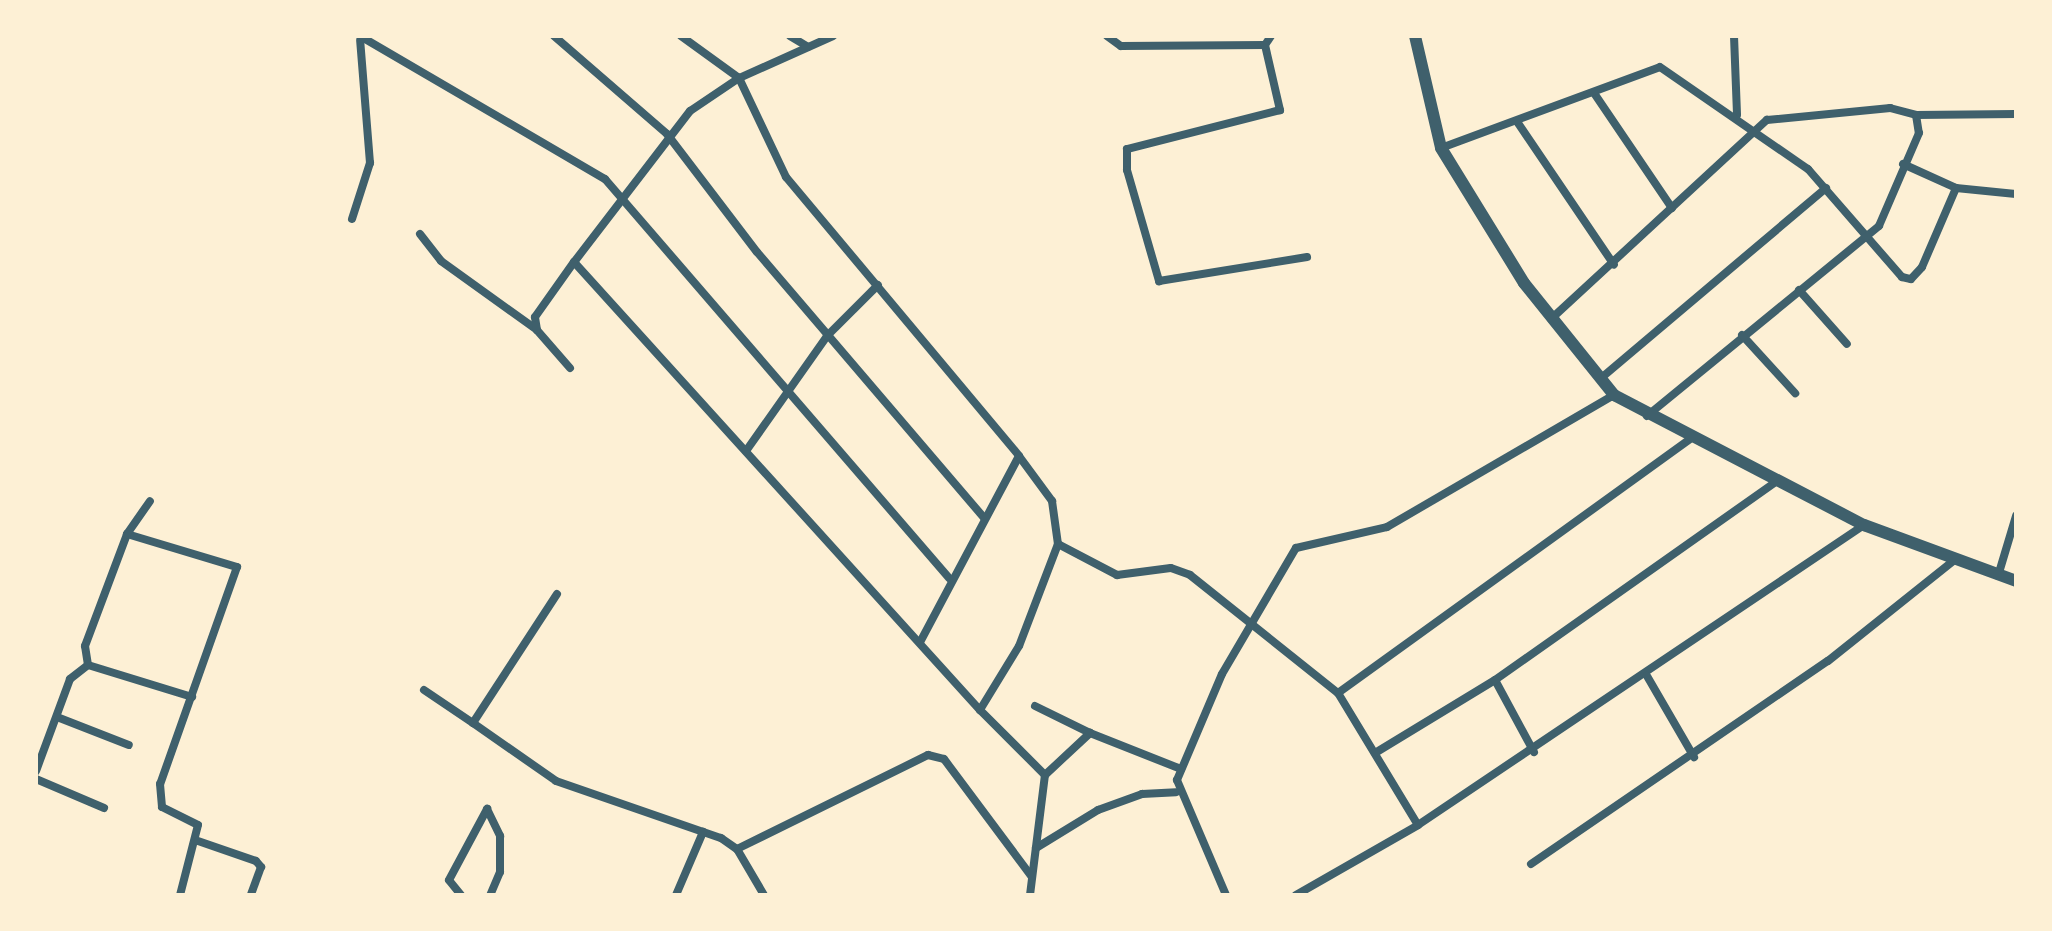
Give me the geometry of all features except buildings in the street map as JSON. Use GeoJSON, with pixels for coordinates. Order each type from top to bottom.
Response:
{"type":"FeatureCollection","features":[{"type":"Feature","properties":{"kind":"street"},"geometry":{"type":"LineString","coordinates":[[554,36],[667,134],[827,336],[984,518]]}},
{"type":"Feature","properties":{"kind":"street"},"geometry":{"type":"LineString","coordinates":[[681,36],[739,78],[786,177],[1019,456],[1052,501],[1058,544],[1019,646],[980,710]]}},
{"type":"Feature","properties":{"kind":"street"},"geometry":{"type":"LineString","coordinates":[[790,36],[808,47]]}},
{"type":"Feature","properties":{"kind":"street"},"geometry":{"type":"LineString","coordinates":[[537,330],[537,308],[667,134],[739,78],[833,36]]}},
{"type":"Feature","properties":{"kind":"street"},"geometry":{"type":"LineString","coordinates":[[1107,36],[1121,46],[1265,45]]}},
{"type":"Feature","properties":{"kind":"street"},"geometry":{"type":"LineString","coordinates":[[1271,36],[1265,45],[1280,110],[1127,149],[1127,170],[1159,281],[1307,257]]}},
{"type":"Feature","properties":{"kind":"street"},"geometry":{"type":"LineString","coordinates":[[1415,36],[1441,148],[1551,319],[1614,395],[1646,416],[1864,525],[2016,581]]}},
{"type":"Feature","properties":{"kind":"street"},"geometry":{"type":"LineString","coordinates":[[1734,36],[1737,115]]}},
{"type":"Feature","properties":{"kind":"street"},"geometry":{"type":"LineString","coordinates":[[360,38],[579,161],[621,196],[949,578]]}},
{"type":"Feature","properties":{"kind":"street"},"geometry":{"type":"LineString","coordinates":[[352,219],[370,163],[360,38]]}},
{"type":"Feature","properties":{"kind":"street"},"geometry":{"type":"LineString","coordinates":[[1441,148],[1518,123],[1660,67],[1737,115],[1826,188],[1864,240],[1893,272],[1911,279],[1956,188]]}},
{"type":"Feature","properties":{"kind":"street"},"geometry":{"type":"LineString","coordinates":[[1594,93],[1672,208]]}},
{"type":"Feature","properties":{"kind":"street"},"geometry":{"type":"LineString","coordinates":[[1551,319],[1614,265],[1756,131],[1781,115],[1890,108],[1916,115],[2016,114]]}},
{"type":"Feature","properties":{"kind":"street"},"geometry":{"type":"LineString","coordinates":[[1646,416],[1742,335],[1864,240],[1884,217],[1903,164],[1919,133],[1916,115]]}},
{"type":"Feature","properties":{"kind":"street"},"geometry":{"type":"LineString","coordinates":[[1518,123],[1614,265]]}},
{"type":"Feature","properties":{"kind":"street"},"geometry":{"type":"LineString","coordinates":[[1903,164],[1956,188],[2016,194]]}},
{"type":"Feature","properties":{"kind":"street"},"geometry":{"type":"LineString","coordinates":[[1600,379],[1826,188]]}},
{"type":"Feature","properties":{"kind":"street"},"geometry":{"type":"LineString","coordinates":[[420,234],[441,261],[537,330],[570,368]]}},
{"type":"Feature","properties":{"kind":"street"},"geometry":{"type":"LineString","coordinates":[[574,262],[980,710],[1045,775]]}},
{"type":"Feature","properties":{"kind":"street"},"geometry":{"type":"LineString","coordinates":[[746,451],[827,336],[878,285]]}},
{"type":"Feature","properties":{"kind":"street"},"geometry":{"type":"LineString","coordinates":[[1799,290],[1847,344]]}},
{"type":"Feature","properties":{"kind":"street"},"geometry":{"type":"LineString","coordinates":[[1742,335],[1795,393]]}},
{"type":"Feature","properties":{"kind":"street"},"geometry":{"type":"LineString","coordinates":[[1226,895],[1176,792],[1181,769],[1250,627],[1296,548],[1387,527],[1614,395]]}},
{"type":"Feature","properties":{"kind":"street"},"geometry":{"type":"LineString","coordinates":[[1338,693],[1691,438]]}},
{"type":"Feature","properties":{"kind":"street"},"geometry":{"type":"LineString","coordinates":[[920,642],[949,578],[1019,456]]}},
{"type":"Feature","properties":{"kind":"street"},"geometry":{"type":"LineString","coordinates":[[1375,753],[1495,680],[1779,480]]}},
{"type":"Feature","properties":{"kind":"street"},"geometry":{"type":"LineString","coordinates":[[88,665],[85,646],[127,534],[150,501]]}},
{"type":"Feature","properties":{"kind":"street"},"geometry":{"type":"LineString","coordinates":[[1998,576],[2016,516]]}},
{"type":"Feature","properties":{"kind":"street"},"geometry":{"type":"LineString","coordinates":[[1296,895],[1418,825],[1534,752],[1864,525]]}},
{"type":"Feature","properties":{"kind":"street"},"geometry":{"type":"LineString","coordinates":[[127,534],[237,567],[158,795],[162,807],[198,825],[198,841],[180,895]]}},
{"type":"Feature","properties":{"kind":"street"},"geometry":{"type":"LineString","coordinates":[[1058,544],[1117,575],[1182,571],[1338,693],[1418,825]]}},
{"type":"Feature","properties":{"kind":"street"},"geometry":{"type":"LineString","coordinates":[[1531,864],[1694,757],[1956,559]]}},
{"type":"Feature","properties":{"kind":"street"},"geometry":{"type":"LineString","coordinates":[[473,723],[557,594]]}},
{"type":"Feature","properties":{"kind":"street"},"geometry":{"type":"LineString","coordinates":[[88,665],[192,697]]}},
{"type":"Feature","properties":{"kind":"street"},"geometry":{"type":"LineString","coordinates":[[36,771],[70,679],[88,665]]}},
{"type":"Feature","properties":{"kind":"street"},"geometry":{"type":"LineString","coordinates":[[1647,676],[1694,757]]}},
{"type":"Feature","properties":{"kind":"street"},"geometry":{"type":"LineString","coordinates":[[1495,680],[1534,752]]}},
{"type":"Feature","properties":{"kind":"street"},"geometry":{"type":"LineString","coordinates":[[424,690],[556,781],[703,832],[737,849],[764,895]]}},
{"type":"Feature","properties":{"kind":"street"},"geometry":{"type":"LineString","coordinates":[[1035,706],[1090,733],[1181,769]]}},
{"type":"Feature","properties":{"kind":"street"},"geometry":{"type":"LineString","coordinates":[[57,717],[129,745]]}},
{"type":"Feature","properties":{"kind":"street"},"geometry":{"type":"LineString","coordinates":[[1030,895],[1045,775],[1090,733]]}},
{"type":"Feature","properties":{"kind":"street"},"geometry":{"type":"LineString","coordinates":[[737,849],[928,755],[944,759],[1032,877]]}},
{"type":"Feature","properties":{"kind":"street"},"geometry":{"type":"LineString","coordinates":[[36,779],[104,808]]}},
{"type":"Feature","properties":{"kind":"street"},"geometry":{"type":"LineString","coordinates":[[1036,848],[1098,810],[1142,794],[1176,792]]}},
{"type":"Feature","properties":{"kind":"street"},"geometry":{"type":"LineString","coordinates":[[461,895],[449,880],[487,809],[500,836],[500,872],[490,895]]}},
{"type":"Feature","properties":{"kind":"street"},"geometry":{"type":"LineString","coordinates":[[676,895],[703,832]]}},
{"type":"Feature","properties":{"kind":"street"},"geometry":{"type":"LineString","coordinates":[[198,841],[256,861],[261,867],[251,895]]}}]}
